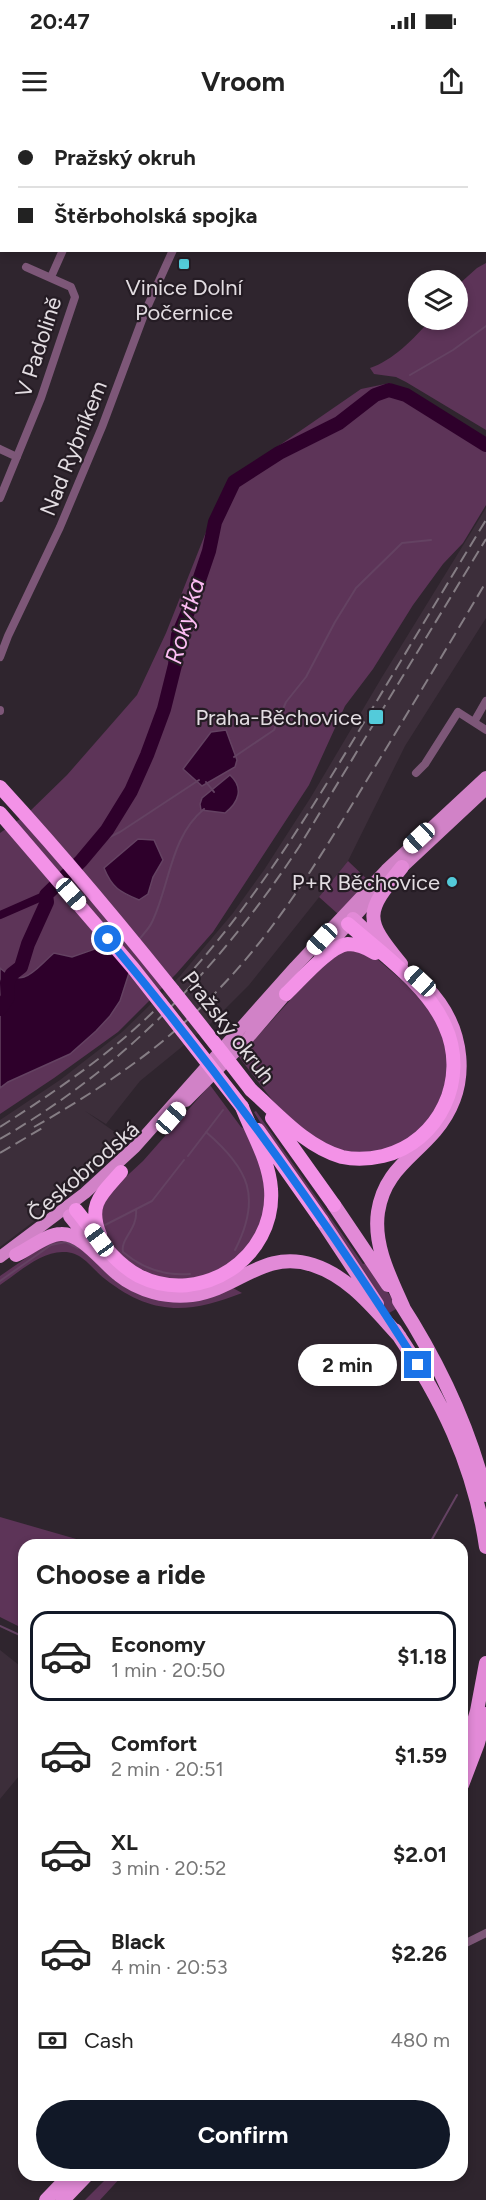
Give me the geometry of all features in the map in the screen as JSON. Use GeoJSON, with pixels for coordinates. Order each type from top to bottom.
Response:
{"type":"FeatureCollection","features":[{"type":"Feature","properties":{"kind":"highway","name":"Pražský okruh"},"geometry":{"type":"LineString","coordinates":[[0,787],[119,923],[262,1101],[404,1309]]}},
{"type":"Feature","properties":{"kind":"highway","name":"Pražský okruh"},"geometry":{"type":"LineString","coordinates":[[0,813],[133,968],[244,1112],[322,1221],[400,1337]]}},
{"type":"Feature","properties":{"kind":"highway"},"geometry":{"type":"LineString","coordinates":[[402,867],[379,897],[373,919],[378,935],[403,965]]}},
{"type":"Feature","properties":{"kind":"highway"},"geometry":{"type":"LineString","coordinates":[[347,918],[403,965],[431,993],[447,1014],[456,1035],[460,1065],[456,1092],[448,1113],[427,1140],[396,1169],[380,1202],[377,1221],[380,1246],[404,1309],[451,1395],[471,1444],[486,1495]]}},
{"type":"Feature","properties":{"kind":"highway"},"geometry":{"type":"LineString","coordinates":[[262,1101],[303,1137],[327,1151],[345,1157],[364,1159],[398,1151],[415,1141],[427,1131],[442,1111],[453,1075],[453,1052],[449,1035],[440,1015],[425,995],[347,918]]}},
{"type":"Feature","properties":{"kind":"highway"},"geometry":{"type":"LineString","coordinates":[[286,994],[329,953],[340,946],[349,944],[360,946],[376,954],[425,995]]}},
{"type":"Feature","properties":{"kind":"highway"},"geometry":{"type":"LineString","coordinates":[[70,1210],[117,1262],[133,1273],[152,1281],[185,1286],[203,1283],[226,1274],[249,1254],[266,1228],[271,1210],[271,1190],[267,1167],[244,1112]]}},
{"type":"Feature","properties":{"kind":"highway"},"geometry":{"type":"LineString","coordinates":[[117,1262],[100,1234],[94,1212],[99,1198],[121,1172]]}},
{"type":"Feature","properties":{"kind":"highway"},"geometry":{"type":"LineString","coordinates":[[70,1210],[120,1276]]}},
{"type":"Feature","properties":{"kind":"highway"},"geometry":{"type":"LineString","coordinates":[[16,1255],[53,1235],[69,1234],[83,1242],[120,1276],[153,1292],[173,1295],[193,1294],[222,1286],[264,1265],[282,1261],[303,1262],[329,1272],[348,1284],[400,1337],[432,1390],[457,1437],[476,1496],[486,1547]]}},
{"type":"Feature","properties":{"kind":"highway"},"geometry":{"type":"LineString","coordinates":[[468,1742],[475,1720],[486,1663]]}},
{"type":"Feature","properties":{"kind":"highway"},"geometry":{"type":"LineString","coordinates":[[468,1769],[486,1714]]}},
{"type":"Feature","properties":{"kind":"highway"},"geometry":{"type":"LineString","coordinates":[[46,2200],[64,2181]]}},
{"type":"Feature","properties":{"kind":"highway"},"geometry":{"type":"LineString","coordinates":[[63,2200],[81,2181]]}},
{"type":"Feature","properties":{"kind":"main road","name":"Českobrodská"},"geometry":{"type":"LineString","coordinates":[[0,1267],[70,1210],[135,1147],[347,918],[409,847],[486,777]]}},
{"type":"Feature","properties":{"kind":"main road","name":"Českobrodská"},"geometry":{"type":"LineString","coordinates":[[0,1257],[121,1172],[188,1098],[243,1044],[347,918],[486,789]]}},
{"type":"Feature","properties":{"kind":"street"},"geometry":{"type":"LineString","coordinates":[[51,277],[62,252]]}},
{"type":"Feature","properties":{"kind":"street","name":"Nad Rybníkem"},"geometry":{"type":"LineString","coordinates":[[0,657],[60,528],[145,312],[172,252]]}},
{"type":"Feature","properties":{"kind":"street","name":"V Padolině"},"geometry":{"type":"LineString","coordinates":[[0,498],[41,398],[75,297],[71,287],[26,267]]}},
{"type":"Feature","properties":{"kind":"street"},"geometry":{"type":"LineString","coordinates":[[0,449],[17,457]]}},
{"type":"Feature","properties":{"kind":"street"},"geometry":{"type":"LineString","coordinates":[[474,722],[486,701]]}},
{"type":"Feature","properties":{"kind":"street"},"geometry":{"type":"LineString","coordinates":[[416,773],[425,764],[458,712],[486,730]]}},
{"type":"Feature","properties":{"kind":"street"},"geometry":{"type":"LineString","coordinates":[[468,1942],[486,1933]]}},
{"type":"Feature","properties":{"kind":"shaded area"},"geometry":{"type":"Polygon","coordinates":[[[486,263],[486,430],[406,382],[396,377],[374,374],[370,368],[395,354],[420,330],[468,330],[468,276],[486,263]]]}},
{"type":"Feature","properties":{"kind":"shaded area"},"geometry":{"type":"Polygon","coordinates":[[[390,383],[486,438],[486,505],[463,543],[443,564],[413,605],[373,669],[345,706],[309,785],[213,932],[176,974],[118,1032],[0,1114],[0,1088],[8,1082],[93,949],[72,957],[54,953],[34,971],[22,977],[8,974],[0,968],[0,833],[27,814],[67,775],[137,695],[166,633],[206,532],[232,478],[361,389],[390,383]],[[230,775],[202,798],[201,810],[225,813],[229,809],[236,800],[238,790],[230,775]],[[154,840],[148,894],[153,877],[163,860],[154,840]]]}},
{"type":"Feature","properties":{"kind":"shaded area"},"geometry":{"type":"Polygon","coordinates":[[[486,508],[486,618],[405,746],[348,861],[249,985],[210,1024],[140,1081],[106,1124],[85,1111],[129,1142],[67,1196],[0,1247],[0,1120],[60,1080],[122,1032],[180,976],[233,913],[311,797],[486,508]]]}},
{"type":"Feature","properties":{"kind":"shaded area"},"geometry":{"type":"Polygon","coordinates":[[[226,730],[237,760],[235,767],[202,786],[183,769],[211,732],[226,730]]]}},
{"type":"Feature","properties":{"kind":"shaded area"},"geometry":{"type":"Polygon","coordinates":[[[230,775],[238,790],[234,804],[225,813],[201,810],[202,798],[230,775]]]}},
{"type":"Feature","properties":{"kind":"shaded area"},"geometry":{"type":"Polygon","coordinates":[[[138,839],[154,840],[163,860],[153,877],[148,894],[139,900],[117,888],[104,868],[138,839]]]}},
{"type":"Feature","properties":{"kind":"shaded area"},"geometry":{"type":"Polygon","coordinates":[[[348,861],[369,881],[338,914],[319,897],[348,861]]]}},
{"type":"Feature","properties":{"kind":"shaded area"},"geometry":{"type":"Polygon","coordinates":[[[106,945],[130,970],[120,1001],[110,1016],[70,1054],[8,1082],[0,1088],[0,968],[8,974],[22,977],[34,971],[54,953],[72,957],[106,945]]]}},
{"type":"Feature","properties":{"kind":"shaded area"},"geometry":{"type":"Polygon","coordinates":[[[347,949],[376,958],[413,990],[434,1015],[445,1039],[448,1076],[434,1114],[416,1134],[390,1149],[362,1154],[340,1151],[309,1138],[273,1101],[239,1057],[319,968],[347,949]]]}},
{"type":"Feature","properties":{"kind":"shaded area"},"geometry":{"type":"Polygon","coordinates":[[[210,1085],[241,1127],[245,1129],[260,1162],[266,1189],[261,1223],[249,1244],[232,1261],[211,1273],[188,1279],[165,1278],[142,1271],[112,1245],[104,1230],[102,1202],[103,1198],[143,1161],[210,1085]]]}},
{"type":"Feature","properties":{"kind":"shaded area"},"geometry":{"type":"Polygon","coordinates":[[[256,1111],[363,1264],[368,1262],[398,1308],[389,1313],[271,1140],[254,1112],[256,1111]]]}},
{"type":"Feature","properties":{"kind":"shaded area"},"geometry":{"type":"Polygon","coordinates":[[[52,1240],[74,1241],[114,1280],[212,1297],[233,1288],[242,1293],[188,1308],[155,1305],[122,1291],[82,1258],[64,1252],[38,1259],[0,1285],[0,1276],[52,1240]]]}},
{"type":"Feature","properties":{"kind":"shaded area"},"geometry":{"type":"Polygon","coordinates":[[[0,1517],[76,1539],[18,1539],[18,1626],[0,1617],[0,1517]]]}},
{"type":"Feature","properties":{"kind":"shaded area"},"geometry":{"type":"Polygon","coordinates":[[[0,1650],[18,1664],[18,1777],[0,1799],[0,1650]]]}},
{"type":"Feature","properties":{"kind":"shaded area"},"geometry":{"type":"Polygon","coordinates":[[[104,2181],[117,2181],[100,2200],[85,2200],[104,2181]]]}},
{"type":"Feature","properties":{"kind":"waterway"},"geometry":{"type":"LineString","coordinates":[[410,375],[453,350],[486,326]]}},
{"type":"Feature","properties":{"kind":"waterway","name":"Rokytka"},"geometry":{"type":"LineString","coordinates":[[389,390],[394,386]]}},
{"type":"Feature","properties":{"kind":"waterway","name":"Rokytka"},"geometry":{"type":"LineString","coordinates":[[0,1009],[8,997],[7,983],[12,974],[21,967],[28,944],[47,902],[46,895],[81,861],[107,830],[131,791],[147,755],[164,709],[175,665],[178,635],[209,551],[215,522],[234,482],[279,453],[339,423],[375,395],[389,390],[406,395],[486,445]]}},
{"type":"Feature","properties":{"kind":"waterway"},"geometry":{"type":"LineString","coordinates":[[234,757],[274,730],[286,702],[306,677],[356,588],[402,543],[431,540]]}},
{"type":"Feature","properties":{"kind":"waterway"},"geometry":{"type":"LineString","coordinates":[[93,845],[120,832],[199,780]]}},
{"type":"Feature","properties":{"kind":"waterway"},"geometry":{"type":"LineString","coordinates":[[206,782],[214,792]]}},
{"type":"Feature","properties":{"kind":"waterway"},"geometry":{"type":"LineString","coordinates":[[138,941],[149,927],[158,908],[177,847],[193,820],[204,809]]}},
{"type":"Feature","properties":{"kind":"waterway"},"geometry":{"type":"LineString","coordinates":[[0,915],[46,895]]}},
{"type":"Feature","properties":{"kind":"waterway"},"geometry":{"type":"LineString","coordinates":[[188,1156],[223,1110]]}},
{"type":"Feature","properties":{"kind":"waterway"},"geometry":{"type":"LineString","coordinates":[[206,1132],[232,1159],[247,1185],[248,1214],[235,1250]]}},
{"type":"Feature","properties":{"kind":"waterway"},"geometry":{"type":"LineString","coordinates":[[105,1225],[152,1201],[184,1160]]}},
{"type":"Feature","properties":{"kind":"waterway"},"geometry":{"type":"LineString","coordinates":[[136,1210],[136,1217],[124,1243],[123,1252],[138,1263],[154,1270],[171,1274],[190,1274]]}},
{"type":"Feature","properties":{"kind":"waterway"},"geometry":{"type":"LineString","coordinates":[[0,1281],[51,1245],[66,1242],[78,1248]]}},
{"type":"Feature","properties":{"kind":"waterway"},"geometry":{"type":"LineString","coordinates":[[432,1539],[457,1495]]}},
{"type":"Feature","properties":{"kind":"waterway"},"geometry":{"type":"LineString","coordinates":[[0,1626],[18,1634]]}},
{"type":"Feature","properties":{"kind":"railway"},"geometry":{"type":"LineString","coordinates":[[0,1127],[59,1088],[116,1045],[152,1013],[212,948],[265,878],[314,804],[486,520]]}},
{"type":"Feature","properties":{"kind":"railway"},"geometry":{"type":"LineString","coordinates":[[0,1139],[45,1111],[129,1047],[167,1011],[237,933],[299,847],[486,539]]}},
{"type":"Feature","properties":{"kind":"railway"},"geometry":{"type":"LineString","coordinates":[[34,1127],[108,1082],[176,1030],[218,990],[261,941],[316,862],[486,582]]}},
{"type":"Feature","properties":{"kind":"railway"},"geometry":{"type":"LineString","coordinates":[[0,1153],[44,1127]]}},
{"type":"Feature","properties":{"kind":"place","name":"Vinice Dolní Počernice"},"geometry":{"type":"Point","coordinates":[184,264]}},
{"type":"Feature","properties":{"kind":"place","name":"Praha-Běchovice"},"geometry":{"type":"Point","coordinates":[376,717]}},
{"type":"Feature","properties":{"kind":"place","name":"P+R Běchovice"},"geometry":{"type":"Point","coordinates":[452,882]}},
{"type":"Feature","properties":{"kind":"route"},"geometry":{"type":"LineString","coordinates":[[108,939],[246,1114],[322,1221],[418,1365]]}}]}
